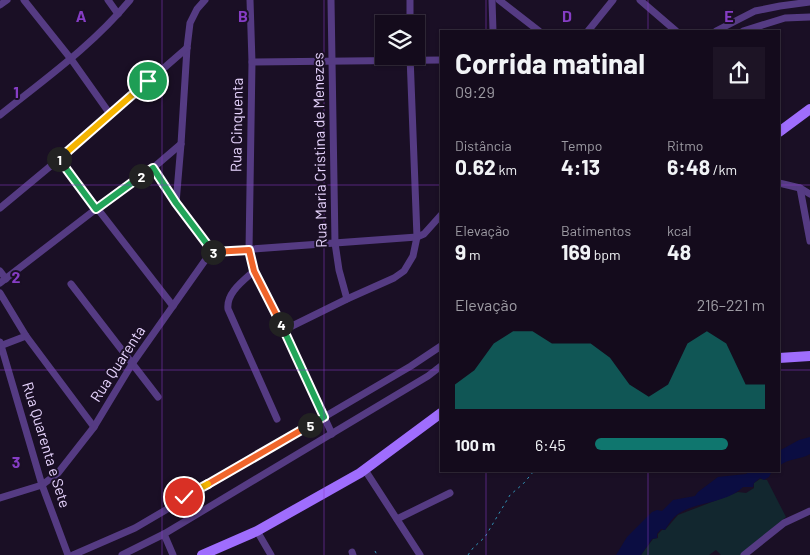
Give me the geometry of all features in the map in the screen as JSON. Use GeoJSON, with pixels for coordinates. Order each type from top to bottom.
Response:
{"type":"FeatureCollection","features":[{"type":"Feature","properties":{"kind":"main road"},"geometry":{"type":"LineString","coordinates":[[780,131],[810,109]]}},
{"type":"Feature","properties":{"kind":"main road"},"geometry":{"type":"LineString","coordinates":[[780,358],[810,356]]}},
{"type":"Feature","properties":{"kind":"main road"},"geometry":{"type":"LineString","coordinates":[[202,555],[257,530],[365,470],[440,415]]}},
{"type":"Feature","properties":{"kind":"street"},"geometry":{"type":"LineString","coordinates":[[0,5],[7,0]]}},
{"type":"Feature","properties":{"kind":"street"},"geometry":{"type":"LineString","coordinates":[[24,0],[110,114]]}},
{"type":"Feature","properties":{"kind":"street"},"geometry":{"type":"LineString","coordinates":[[108,0],[118,14]]}},
{"type":"Feature","properties":{"kind":"street"},"geometry":{"type":"LineString","coordinates":[[0,115],[71,60],[130,0]]}},
{"type":"Feature","properties":{"kind":"street"},"geometry":{"type":"LineString","coordinates":[[176,203],[186,48],[192,15],[205,0]]}},
{"type":"Feature","properties":{"kind":"street","name":"Rua Cinquenta"},"geometry":{"type":"LineString","coordinates":[[250,0],[252,62],[249,250],[254,271],[284,330],[332,434]]}},
{"type":"Feature","properties":{"kind":"street","name":"Rua Maria Cristina de Menezes"},"geometry":{"type":"LineString","coordinates":[[331,0],[334,243],[347,299]]}},
{"type":"Feature","properties":{"kind":"street"},"geometry":{"type":"LineString","coordinates":[[410,0],[410,15]]}},
{"type":"Feature","properties":{"kind":"street"},"geometry":{"type":"LineString","coordinates":[[492,0],[493,30]]}},
{"type":"Feature","properties":{"kind":"street"},"geometry":{"type":"LineString","coordinates":[[499,0],[538,30]]}},
{"type":"Feature","properties":{"kind":"street"},"geometry":{"type":"LineString","coordinates":[[589,30],[613,0]]}},
{"type":"Feature","properties":{"kind":"street"},"geometry":{"type":"LineString","coordinates":[[640,0],[675,30]]}},
{"type":"Feature","properties":{"kind":"street"},"geometry":{"type":"LineString","coordinates":[[718,30],[755,11],[810,2]]}},
{"type":"Feature","properties":{"kind":"street"},"geometry":{"type":"LineString","coordinates":[[746,30],[786,18],[810,17]]}},
{"type":"Feature","properties":{"kind":"street"},"geometry":{"type":"LineString","coordinates":[[0,208],[186,48]]}},
{"type":"Feature","properties":{"kind":"street"},"geometry":{"type":"LineString","coordinates":[[425,59],[440,60]]}},
{"type":"Feature","properties":{"kind":"street"},"geometry":{"type":"LineString","coordinates":[[252,62],[375,60]]}},
{"type":"Feature","properties":{"kind":"street"},"geometry":{"type":"LineString","coordinates":[[284,330],[394,278],[404,271],[413,256],[416,237],[410,65]]}},
{"type":"Feature","properties":{"kind":"street"},"geometry":{"type":"LineString","coordinates":[[0,271],[3,281],[96,209],[153,168],[181,144]]}},
{"type":"Feature","properties":{"kind":"street"},"geometry":{"type":"LineString","coordinates":[[59,159],[173,306]]}},
{"type":"Feature","properties":{"kind":"street"},"geometry":{"type":"LineString","coordinates":[[153,168],[211,252],[416,237],[424,234],[440,216]]}},
{"type":"Feature","properties":{"kind":"street"},"geometry":{"type":"LineString","coordinates":[[780,183],[800,188],[810,194]]}},
{"type":"Feature","properties":{"kind":"street"},"geometry":{"type":"LineString","coordinates":[[800,188],[810,241]]}},
{"type":"Feature","properties":{"kind":"street","name":"Rua Quarenta"},"geometry":{"type":"LineString","coordinates":[[42,485],[58,472],[94,427],[132,364],[211,252]]}},
{"type":"Feature","properties":{"kind":"street"},"geometry":{"type":"LineString","coordinates":[[254,271],[233,292],[228,303],[228,309],[277,419]]}},
{"type":"Feature","properties":{"kind":"street"},"geometry":{"type":"LineString","coordinates":[[71,284],[158,397]]}},
{"type":"Feature","properties":{"kind":"street"},"geometry":{"type":"LineString","coordinates":[[0,293],[26,336],[94,427]]}},
{"type":"Feature","properties":{"kind":"street"},"geometry":{"type":"LineString","coordinates":[[0,345],[26,336]]}},
{"type":"Feature","properties":{"kind":"street","name":"Rua Quarenta e Sete"},"geometry":{"type":"LineString","coordinates":[[0,345],[42,485],[68,555]]}},
{"type":"Feature","properties":{"kind":"street"},"geometry":{"type":"LineString","coordinates":[[73,555],[135,528],[411,366],[440,347]]}},
{"type":"Feature","properties":{"kind":"street"},"geometry":{"type":"LineString","coordinates":[[122,555],[164,534],[428,376],[440,367]]}},
{"type":"Feature","properties":{"kind":"street"},"geometry":{"type":"LineString","coordinates":[[365,470],[420,555]]}},
{"type":"Feature","properties":{"kind":"street"},"geometry":{"type":"LineString","coordinates":[[0,498],[42,485]]}},
{"type":"Feature","properties":{"kind":"street"},"geometry":{"type":"LineString","coordinates":[[397,519],[450,493]]}},
{"type":"Feature","properties":{"kind":"street"},"geometry":{"type":"LineString","coordinates":[[744,555],[784,522],[810,511]]}},
{"type":"Feature","properties":{"kind":"street"},"geometry":{"type":"LineString","coordinates":[[257,530],[271,555]]}},
{"type":"Feature","properties":{"kind":"street"},"geometry":{"type":"LineString","coordinates":[[164,534],[173,555]]}},
{"type":"Feature","properties":{"kind":"path"},"geometry":{"type":"LineString","coordinates":[[468,555],[472,548],[485,537],[510,495],[533,472]]}},
{"type":"Feature","properties":{"kind":"path"},"geometry":{"type":"LineString","coordinates":[[375,551],[377,555]]}},
{"type":"Feature","properties":{"kind":"shaded area"},"geometry":{"type":"Polygon","coordinates":[[[810,437],[810,454],[780,466],[780,450],[799,440],[810,437]]]}},
{"type":"Feature","properties":{"kind":"shaded area"},"geometry":{"type":"Polygon","coordinates":[[[749,472],[772,472],[769,477],[764,480],[760,478],[754,483],[753,487],[743,487],[728,497],[678,514],[665,530],[661,529],[657,534],[657,538],[652,539],[641,555],[616,555],[627,537],[652,512],[662,511],[673,500],[695,496],[718,477],[746,474],[749,472]]]}},
{"type":"Feature","properties":{"kind":"shaded area"},"geometry":{"type":"Polygon","coordinates":[[[760,479],[767,480],[786,517],[740,555],[721,555],[716,550],[709,555],[641,555],[653,539],[658,538],[658,534],[665,530],[678,515],[738,492],[746,493],[754,488],[754,483],[760,479]]]}},
{"type":"Feature","properties":{"kind":"route"},"geometry":{"type":"LineString","coordinates":[[148,81],[59,159],[96,209],[153,168],[211,252],[249,250],[254,271],[265,296],[284,330],[324,417],[184,497]]}}]}
